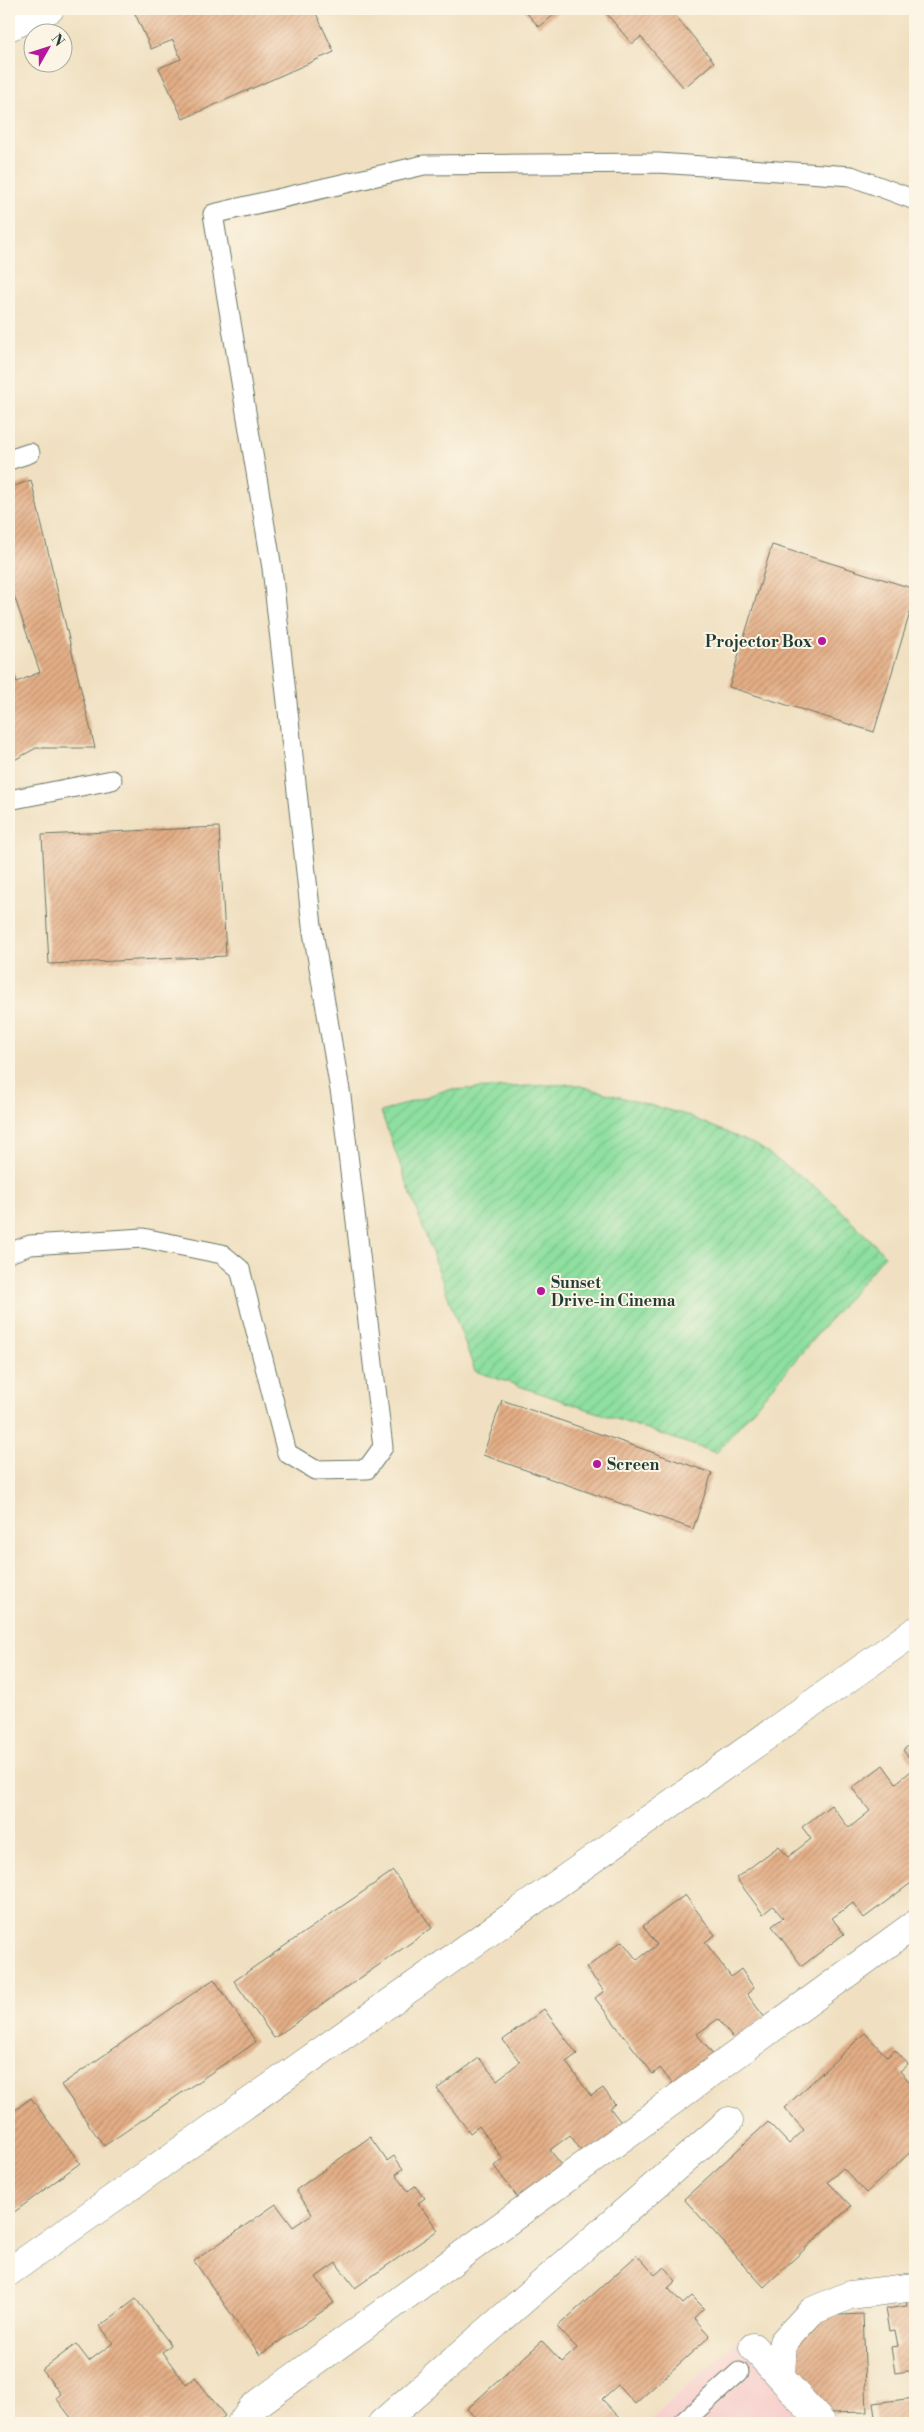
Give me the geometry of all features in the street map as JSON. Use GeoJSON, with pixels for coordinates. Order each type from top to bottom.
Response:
{"type":"FeatureCollection","features":[{"type":"Feature","properties":{"kind":"street"},"geometry":{"type":"LineString","coordinates":[[9,27],[50,9]]}},
{"type":"Feature","properties":{"kind":"street"},"geometry":{"type":"LineString","coordinates":[[9,2272],[915,1631]]}},
{"type":"Feature","properties":{"kind":"street"},"geometry":{"type":"LineString","coordinates":[[241,2423],[252,2408],[915,1924]]}},
{"type":"Feature","properties":{"kind":"street"},"geometry":{"type":"LineString","coordinates":[[382,2423],[730,2120]]}},
{"type":"Feature","properties":{"kind":"street"},"geometry":{"type":"LineString","coordinates":[[781,2377],[783,2342],[812,2310],[850,2295],[915,2287]]}},
{"type":"Feature","properties":{"kind":"street"},"geometry":{"type":"LineString","coordinates":[[753,2347],[822,2423]]}},
{"type":"Feature","properties":{"kind":"lane"},"geometry":{"type":"LineString","coordinates":[[9,1253],[30,1245],[143,1238],[222,1254],[240,1269],[287,1453],[316,1470],[367,1469],[383,1447],[341,1096],[312,926],[272,568],[213,214],[424,165],[658,164],[851,176],[915,200]]}},
{"type":"Feature","properties":{"kind":"lane"},"geometry":{"type":"LineString","coordinates":[[9,460],[30,453]]}},
{"type":"Feature","properties":{"kind":"lane"},"geometry":{"type":"LineString","coordinates":[[9,800],[112,780]]}},
{"type":"Feature","properties":{"kind":"lane"},"geometry":{"type":"LineString","coordinates":[[682,2423],[739,2372]]}},
{"type":"Feature","properties":{"kind":"shaded area"},"geometry":{"type":"Polygon","coordinates":[[[744,2335],[817,2423],[646,2423],[744,2335]]]}},
{"type":"Feature","properties":{"kind":"green space"},"geometry":{"type":"Polygon","coordinates":[[[573,1084],[686,1115],[758,1146],[827,1196],[885,1255],[716,1453],[475,1371],[381,1112],[446,1090],[573,1084]]]}},
{"type":"Feature","properties":{"kind":"building"},"geometry":{"type":"Polygon","coordinates":[[[133,9],[314,9],[334,52],[183,119],[159,68],[181,59],[173,40],[151,49],[133,9]]]}},
{"type":"Feature","properties":{"kind":"building"},"geometry":{"type":"Polygon","coordinates":[[[523,9],[561,9],[539,27],[523,9]]]}},
{"type":"Feature","properties":{"kind":"building"},"geometry":{"type":"Polygon","coordinates":[[[611,9],[670,9],[714,62],[684,88],[641,37],[632,44],[606,13],[611,9]]]}},
{"type":"Feature","properties":{"kind":"building"},"geometry":{"type":"Polygon","coordinates":[[[31,480],[95,748],[36,748],[9,763],[9,662],[17,682],[40,672],[9,581],[9,488],[31,480]]]}},
{"type":"Feature","properties":{"kind":"building","name":"Projector Box"},"geometry":{"type":"Polygon","coordinates":[[[772,545],[915,589],[915,596],[874,732],[729,687],[772,545]]]}},
{"type":"Feature","properties":{"kind":"building"},"geometry":{"type":"Polygon","coordinates":[[[219,827],[226,956],[49,964],[42,835],[219,827]]]}},
{"type":"Feature","properties":{"kind":"building","name":"Screen"},"geometry":{"type":"Polygon","coordinates":[[[502,1400],[712,1473],[693,1529],[483,1455],[502,1400]]]}},
{"type":"Feature","properties":{"kind":"building"},"geometry":{"type":"Polygon","coordinates":[[[915,1741],[915,1766],[903,1750],[915,1741]]]}},
{"type":"Feature","properties":{"kind":"building"},"geometry":{"type":"Polygon","coordinates":[[[883,1765],[896,1783],[915,1768],[915,1880],[864,1918],[853,1903],[832,1918],[844,1934],[802,1966],[772,1926],[783,1918],[773,1906],[763,1914],[736,1878],[779,1846],[788,1857],[811,1839],[802,1827],[831,1805],[849,1828],[870,1811],[852,1788],[883,1765]]]}},
{"type":"Feature","properties":{"kind":"building"},"geometry":{"type":"Polygon","coordinates":[[[393,1871],[432,1928],[274,2038],[234,1981],[393,1871]]]}},
{"type":"Feature","properties":{"kind":"building"},"geometry":{"type":"Polygon","coordinates":[[[685,1895],[715,1935],[705,1942],[731,1977],[741,1969],[754,1988],[747,1994],[765,2018],[734,2040],[718,2019],[697,2034],[714,2056],[674,2086],[660,2068],[653,2074],[595,1998],[604,1991],[586,1968],[622,1941],[637,1960],[657,1945],[643,1926],[685,1895]]]}},
{"type":"Feature","properties":{"kind":"building"},"geometry":{"type":"Polygon","coordinates":[[[214,1979],[256,2042],[104,2146],[61,2085],[214,1979]]]}},
{"type":"Feature","properties":{"kind":"building"},"geometry":{"type":"Polygon","coordinates":[[[544,2009],[577,2054],[566,2062],[591,2096],[603,2088],[615,2104],[610,2108],[626,2129],[587,2159],[570,2135],[550,2150],[568,2173],[524,2206],[494,2166],[503,2159],[479,2126],[470,2133],[437,2089],[479,2058],[497,2080],[520,2062],[503,2040],[544,2009]]]}},
{"type":"Feature","properties":{"kind":"building"},"geometry":{"type":"Polygon","coordinates":[[[865,2033],[887,2057],[895,2050],[908,2064],[900,2071],[915,2088],[915,2148],[866,2193],[843,2168],[828,2182],[851,2206],[764,2287],[684,2199],[768,2122],[789,2144],[804,2130],[784,2108],[865,2033]]]}},
{"type":"Feature","properties":{"kind":"building"},"geometry":{"type":"Polygon","coordinates":[[[31,2098],[80,2163],[9,2216],[9,2115],[31,2098]]]}},
{"type":"Feature","properties":{"kind":"building"},"geometry":{"type":"Polygon","coordinates":[[[370,2137],[387,2161],[394,2156],[403,2169],[396,2174],[408,2191],[415,2186],[425,2198],[418,2203],[438,2230],[355,2288],[336,2263],[316,2277],[334,2303],[260,2355],[194,2261],[276,2204],[293,2227],[312,2214],[296,2190],[370,2137]]]}},
{"type":"Feature","properties":{"kind":"building"},"geometry":{"type":"Polygon","coordinates":[[[637,2255],[655,2275],[664,2267],[676,2281],[668,2288],[683,2304],[692,2296],[704,2308],[694,2318],[710,2336],[635,2404],[618,2385],[602,2399],[620,2418],[614,2423],[480,2423],[467,2409],[542,2341],[562,2362],[577,2348],[557,2327],[637,2255]]]}},
{"type":"Feature","properties":{"kind":"building"},"geometry":{"type":"Polygon","coordinates":[[[915,2295],[915,2370],[895,2373],[891,2347],[898,2346],[895,2330],[889,2331],[885,2309],[907,2306],[905,2296],[915,2295]]]}},
{"type":"Feature","properties":{"kind":"building"},"geometry":{"type":"Polygon","coordinates":[[[136,2299],[171,2345],[162,2352],[186,2384],[195,2377],[225,2416],[215,2423],[75,2423],[56,2398],[61,2394],[42,2370],[76,2344],[89,2361],[113,2343],[100,2326],[136,2299]]]}},
{"type":"Feature","properties":{"kind":"building"},"geometry":{"type":"Polygon","coordinates":[[[863,2314],[867,2412],[829,2413],[794,2385],[791,2339],[819,2316],[863,2314]]]}},
{"type":"Feature","properties":{"kind":"building"},"geometry":{"type":"Polygon","coordinates":[[[915,2398],[915,2423],[876,2423],[873,2403],[915,2398]]]}},
{"type":"Feature","properties":{"kind":"place","name":"Projector Box"},"geometry":{"type":"Point","coordinates":[822,641]}},
{"type":"Feature","properties":{"kind":"place","name":"Sunset Drive-in Cinema"},"geometry":{"type":"Point","coordinates":[541,1291]}},
{"type":"Feature","properties":{"kind":"place","name":"Screen"},"geometry":{"type":"Point","coordinates":[597,1464]}}]}
